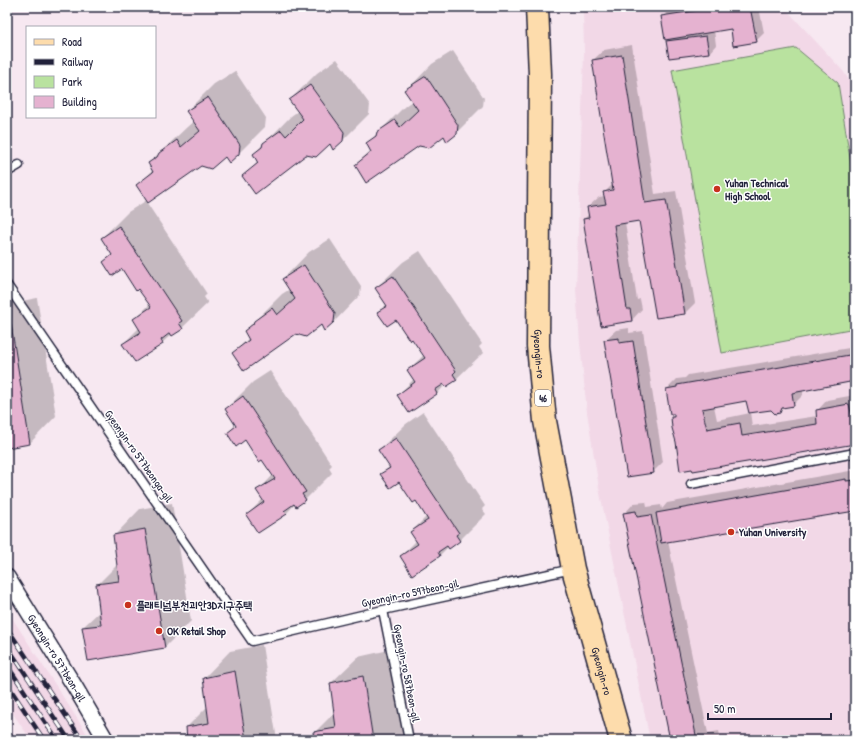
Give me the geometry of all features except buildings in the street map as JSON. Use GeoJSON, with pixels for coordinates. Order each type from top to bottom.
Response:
{"type":"FeatureCollection","features":[{"type":"Feature","properties":{"kind":"main road","name":"Gyeongin-ro"},"geometry":{"type":"LineString","coordinates":[[537,7],[540,74],[538,346],[545,421],[573,569],[621,740]]}},
{"type":"Feature","properties":{"kind":"street","name":"Gyeongin-ro 577beon-gil"},"geometry":{"type":"LineString","coordinates":[[7,577],[106,740]]}},
{"type":"Feature","properties":{"kind":"lane"},"geometry":{"type":"LineString","coordinates":[[7,172],[19,165]]}},
{"type":"Feature","properties":{"kind":"lane","name":"Gyeongin-ro 577beonga-gil"},"geometry":{"type":"LineString","coordinates":[[7,285],[252,641]]}},
{"type":"Feature","properties":{"kind":"lane"},"geometry":{"type":"LineString","coordinates":[[691,484],[855,453]]}},
{"type":"Feature","properties":{"kind":"lane","name":"Gyeongin-ro 597beon-gil"},"geometry":{"type":"LineString","coordinates":[[252,641],[383,610],[573,569]]}},
{"type":"Feature","properties":{"kind":"lane","name":"Gyeongin-ro 587beon-gil"},"geometry":{"type":"LineString","coordinates":[[383,610],[409,740]]}},
{"type":"Feature","properties":{"kind":"shaded area"},"geometry":{"type":"Polygon","coordinates":[[[583,7],[785,7],[843,71],[855,89],[855,740],[650,740],[599,488],[587,412],[580,343],[576,290],[584,52],[583,7]]]}},
{"type":"Feature","properties":{"kind":"shaded area"},"geometry":{"type":"Polygon","coordinates":[[[7,610],[91,740],[31,740],[7,705],[7,610]]]}},
{"type":"Feature","properties":{"kind":"green space"},"geometry":{"type":"Polygon","coordinates":[[[796,48],[838,83],[855,189],[855,328],[722,353],[672,70],[796,48]]]}},
{"type":"Feature","properties":{"kind":"railway"},"geometry":{"type":"LineString","coordinates":[[7,628],[82,740]]}},
{"type":"Feature","properties":{"kind":"railway"},"geometry":{"type":"LineString","coordinates":[[7,646],[69,740]]}},
{"type":"Feature","properties":{"kind":"railway"},"geometry":{"type":"LineString","coordinates":[[7,665],[57,740]]}},
{"type":"Feature","properties":{"kind":"railway"},"geometry":{"type":"LineString","coordinates":[[7,684],[44,740]]}},
{"type":"Feature","properties":{"kind":"place","name":"Yuhan Technical High School"},"geometry":{"type":"Point","coordinates":[717,189]}},
{"type":"Feature","properties":{"kind":"place","name":"Yuhan University"},"geometry":{"type":"Point","coordinates":[731,532]}},
{"type":"Feature","properties":{"kind":"place","name":"플래티넘부천괴안3D지구주택"},"geometry":{"type":"Point","coordinates":[128,605]}},
{"type":"Feature","properties":{"kind":"place","name":"OK Retail Shop"},"geometry":{"type":"Point","coordinates":[159,631]}}]}
